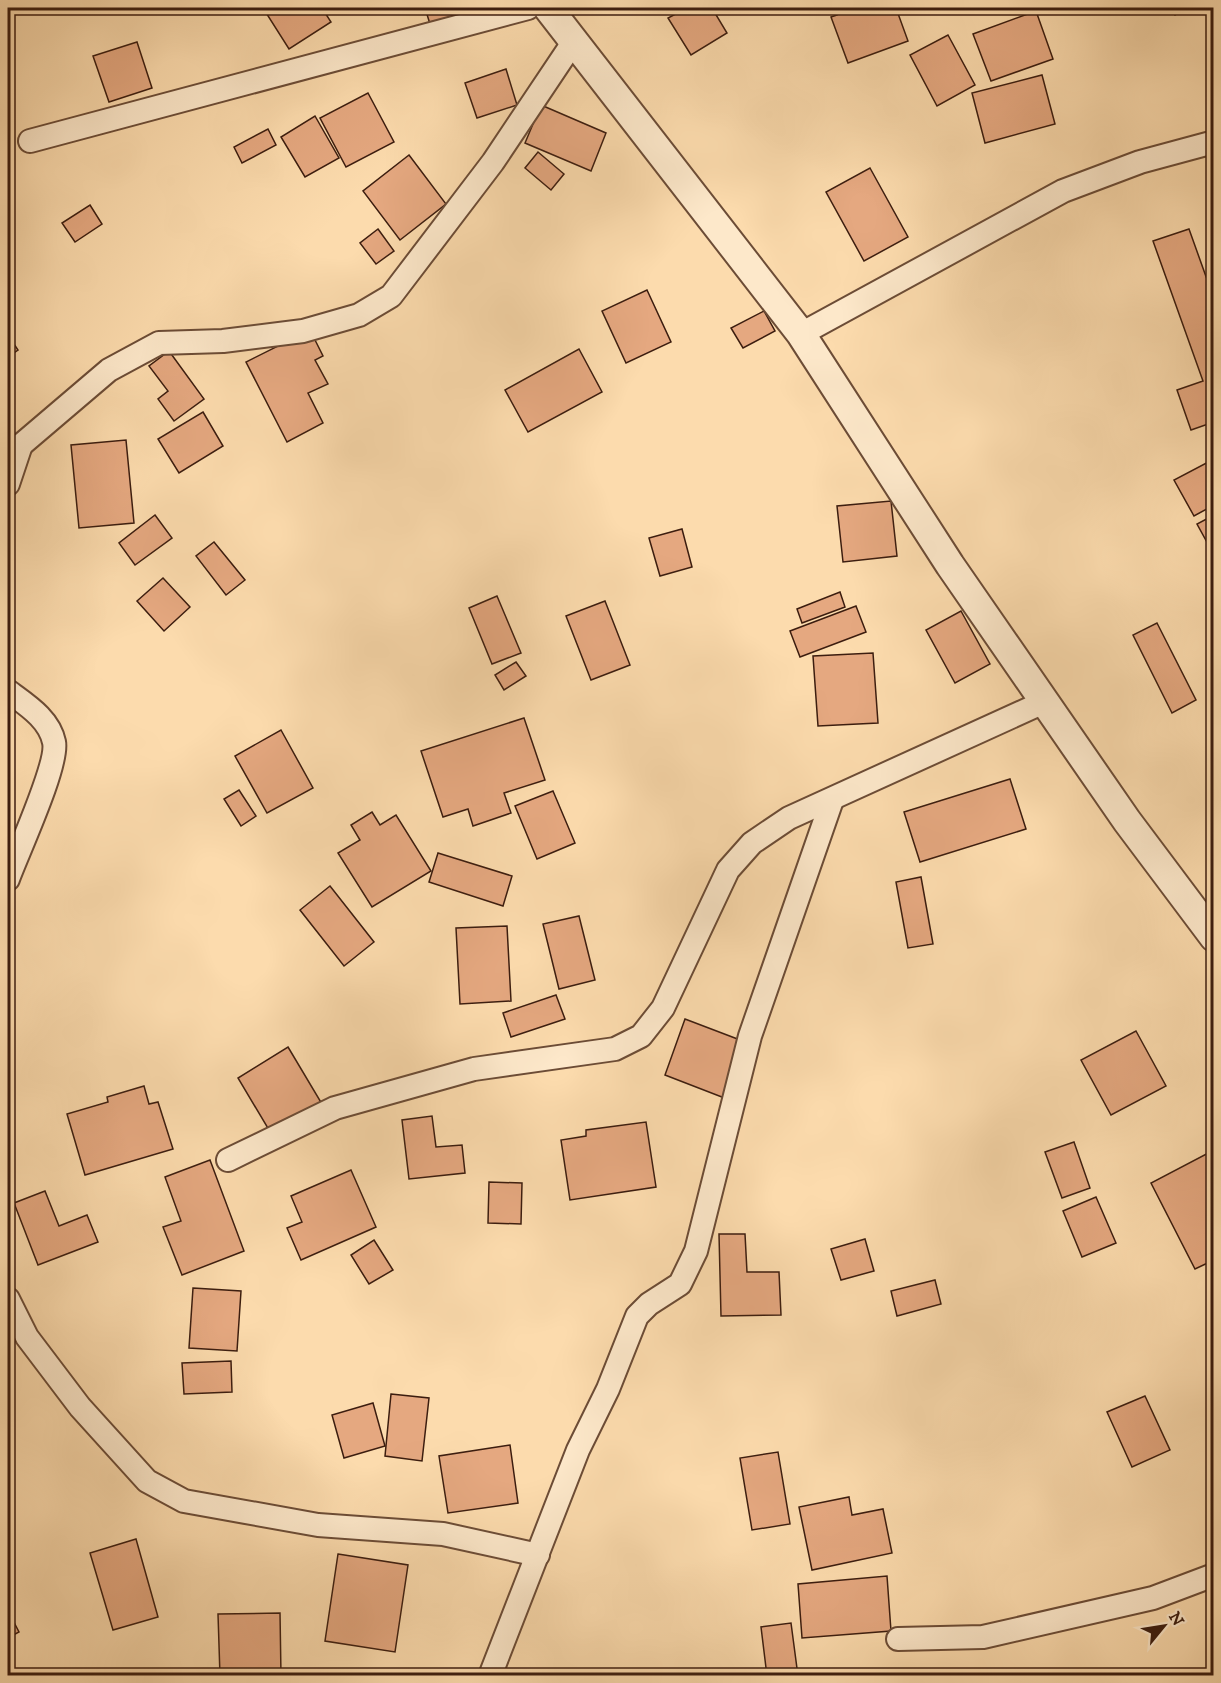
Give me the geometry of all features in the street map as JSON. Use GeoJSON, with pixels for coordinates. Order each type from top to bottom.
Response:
{"type":"FeatureCollection","features":[{"type":"Feature","properties":{"kind":"street"},"geometry":{"type":"LineString","coordinates":[[30,141],[528,8]]}},
{"type":"Feature","properties":{"kind":"street"},"geometry":{"type":"LineString","coordinates":[[548,8],[801,334],[950,565],[1127,821],[1214,937]]}},
{"type":"Feature","properties":{"kind":"street"},"geometry":{"type":"LineString","coordinates":[[8,484],[14,449],[109,370],[159,343],[223,341],[303,331],[359,315],[391,296],[493,162],[574,41]]}},
{"type":"Feature","properties":{"kind":"street"},"geometry":{"type":"LineString","coordinates":[[801,334],[1063,191],[1140,162],[1214,142]]}},
{"type":"Feature","properties":{"kind":"street"},"geometry":{"type":"LineString","coordinates":[[8,692],[43,719],[55,742],[51,765],[8,879]]}},
{"type":"Feature","properties":{"kind":"street"},"geometry":{"type":"LineString","coordinates":[[228,1160],[335,1108],[474,1069],[615,1049],[641,1036],[663,1008],[728,870],[752,843],[789,818],[1044,702]]}},
{"type":"Feature","properties":{"kind":"street"},"geometry":{"type":"LineString","coordinates":[[490,1676],[578,1450],[608,1389],[637,1316],[655,1299],[680,1284],[693,1260],[750,1036],[831,800]]}},
{"type":"Feature","properties":{"kind":"street"},"geometry":{"type":"LineString","coordinates":[[8,1299],[27,1337],[80,1407],[147,1480],[184,1501],[318,1525],[442,1534],[538,1556]]}},
{"type":"Feature","properties":{"kind":"street"},"geometry":{"type":"LineString","coordinates":[[898,1639],[983,1637],[1153,1598],[1214,1575]]}},
{"type":"Feature","properties":{"kind":"building"},"geometry":{"type":"Polygon","coordinates":[[[263,8],[322,8],[331,22],[289,49],[263,8]]]}},
{"type":"Feature","properties":{"kind":"building"},"geometry":{"type":"Polygon","coordinates":[[[425,8],[486,8],[430,24],[425,8]]]}},
{"type":"Feature","properties":{"kind":"building"},"geometry":{"type":"Polygon","coordinates":[[[687,8],[712,8],[727,33],[691,55],[668,18],[687,8]]]}},
{"type":"Feature","properties":{"kind":"building"},"geometry":{"type":"Polygon","coordinates":[[[735,8],[755,8],[738,14],[735,8]]]}},
{"type":"Feature","properties":{"kind":"building"},"geometry":{"type":"Polygon","coordinates":[[[835,8],[896,8],[908,41],[848,63],[831,17],[837,15],[835,8]]]}},
{"type":"Feature","properties":{"kind":"building"},"geometry":{"type":"Polygon","coordinates":[[[1172,8],[1189,8],[1175,15],[1172,8]]]}},
{"type":"Feature","properties":{"kind":"building"},"geometry":{"type":"Polygon","coordinates":[[[1036,11],[1053,59],[991,81],[973,34],[1036,11]]]}},
{"type":"Feature","properties":{"kind":"building"},"geometry":{"type":"Polygon","coordinates":[[[948,35],[975,85],[937,106],[910,55],[948,35]]]}},
{"type":"Feature","properties":{"kind":"building"},"geometry":{"type":"Polygon","coordinates":[[[137,42],[152,88],[109,102],[93,56],[137,42]]]}},
{"type":"Feature","properties":{"kind":"building"},"geometry":{"type":"Polygon","coordinates":[[[506,69],[517,105],[477,118],[465,83],[506,69]]]}},
{"type":"Feature","properties":{"kind":"building"},"geometry":{"type":"Polygon","coordinates":[[[1042,75],[1055,124],[985,143],[972,93],[1042,75]]]}},
{"type":"Feature","properties":{"kind":"building"},"geometry":{"type":"Polygon","coordinates":[[[368,93],[394,142],[346,167],[320,118],[368,93]]]}},
{"type":"Feature","properties":{"kind":"building"},"geometry":{"type":"Polygon","coordinates":[[[541,105],[606,133],[591,171],[525,143],[541,105]]]}},
{"type":"Feature","properties":{"kind":"building"},"geometry":{"type":"Polygon","coordinates":[[[315,116],[339,158],[305,177],[281,137],[315,116]]]}},
{"type":"Feature","properties":{"kind":"building"},"geometry":{"type":"Polygon","coordinates":[[[268,129],[276,145],[242,163],[234,147],[268,129]]]}},
{"type":"Feature","properties":{"kind":"building"},"geometry":{"type":"Polygon","coordinates":[[[538,152],[564,174],[551,190],[525,168],[538,152]]]}},
{"type":"Feature","properties":{"kind":"building"},"geometry":{"type":"Polygon","coordinates":[[[409,155],[446,204],[400,240],[363,191],[409,155]]]}},
{"type":"Feature","properties":{"kind":"building"},"geometry":{"type":"Polygon","coordinates":[[[870,168],[908,237],[864,261],[826,192],[870,168]]]}},
{"type":"Feature","properties":{"kind":"building"},"geometry":{"type":"Polygon","coordinates":[[[90,205],[102,224],[75,242],[62,223],[90,205]]]}},
{"type":"Feature","properties":{"kind":"building"},"geometry":{"type":"Polygon","coordinates":[[[378,229],[394,251],[376,264],[360,243],[378,229]]]}},
{"type":"Feature","properties":{"kind":"building"},"geometry":{"type":"Polygon","coordinates":[[[1189,229],[1214,299],[1214,422],[1191,430],[1177,390],[1203,381],[1153,241],[1189,229]]]}},
{"type":"Feature","properties":{"kind":"building"},"geometry":{"type":"Polygon","coordinates":[[[647,290],[671,342],[626,363],[602,311],[647,290]]]}},
{"type":"Feature","properties":{"kind":"building"},"geometry":{"type":"Polygon","coordinates":[[[764,311],[775,331],[743,348],[731,328],[764,311]]]}},
{"type":"Feature","properties":{"kind":"building"},"geometry":{"type":"Polygon","coordinates":[[[310,330],[323,356],[315,360],[328,384],[308,393],[323,423],[287,442],[246,362],[310,330]]]}},
{"type":"Feature","properties":{"kind":"building"},"geometry":{"type":"Polygon","coordinates":[[[8,335],[18,350],[8,357],[8,335]]]}},
{"type":"Feature","properties":{"kind":"building"},"geometry":{"type":"Polygon","coordinates":[[[579,349],[602,392],[528,432],[505,390],[579,349]]]}},
{"type":"Feature","properties":{"kind":"building"},"geometry":{"type":"Polygon","coordinates":[[[169,351],[204,399],[174,421],[158,399],[168,391],[149,366],[169,351]]]}},
{"type":"Feature","properties":{"kind":"building"},"geometry":{"type":"Polygon","coordinates":[[[203,412],[223,446],[179,473],[158,439],[203,412]]]}},
{"type":"Feature","properties":{"kind":"building"},"geometry":{"type":"Polygon","coordinates":[[[126,440],[134,523],[79,528],[71,445],[126,440]]]}},
{"type":"Feature","properties":{"kind":"building"},"geometry":{"type":"Polygon","coordinates":[[[1214,459],[1214,505],[1194,516],[1174,480],[1214,459]]]}},
{"type":"Feature","properties":{"kind":"building"},"geometry":{"type":"Polygon","coordinates":[[[891,501],[897,556],[843,562],[837,506],[891,501]]]}},
{"type":"Feature","properties":{"kind":"building"},"geometry":{"type":"Polygon","coordinates":[[[155,515],[172,538],[135,565],[119,543],[155,515]]]}},
{"type":"Feature","properties":{"kind":"building"},"geometry":{"type":"Polygon","coordinates":[[[1214,515],[1214,555],[1197,524],[1214,515]]]}},
{"type":"Feature","properties":{"kind":"building"},"geometry":{"type":"Polygon","coordinates":[[[682,529],[692,567],[660,576],[649,538],[682,529]]]}},
{"type":"Feature","properties":{"kind":"building"},"geometry":{"type":"Polygon","coordinates":[[[214,542],[245,580],[226,595],[196,556],[214,542]]]}},
{"type":"Feature","properties":{"kind":"building"},"geometry":{"type":"Polygon","coordinates":[[[163,578],[190,607],[164,631],[137,601],[163,578]]]}},
{"type":"Feature","properties":{"kind":"building"},"geometry":{"type":"Polygon","coordinates":[[[840,592],[845,607],[802,623],[797,609],[840,592]]]}},
{"type":"Feature","properties":{"kind":"building"},"geometry":{"type":"Polygon","coordinates":[[[497,596],[521,653],[492,664],[469,608],[497,596]]]}},
{"type":"Feature","properties":{"kind":"building"},"geometry":{"type":"Polygon","coordinates":[[[605,601],[630,665],[591,680],[566,616],[605,601]]]}},
{"type":"Feature","properties":{"kind":"building"},"geometry":{"type":"Polygon","coordinates":[[[856,606],[866,632],[800,657],[790,631],[856,606]]]}},
{"type":"Feature","properties":{"kind":"building"},"geometry":{"type":"Polygon","coordinates":[[[961,611],[990,664],[955,683],[926,630],[961,611]]]}},
{"type":"Feature","properties":{"kind":"building"},"geometry":{"type":"Polygon","coordinates":[[[1157,623],[1196,700],[1172,713],[1133,635],[1157,623]]]}},
{"type":"Feature","properties":{"kind":"building"},"geometry":{"type":"Polygon","coordinates":[[[873,653],[878,723],[818,726],[813,656],[873,653]]]}},
{"type":"Feature","properties":{"kind":"building"},"geometry":{"type":"Polygon","coordinates":[[[516,662],[526,676],[504,690],[495,675],[516,662]]]}},
{"type":"Feature","properties":{"kind":"building"},"geometry":{"type":"Polygon","coordinates":[[[524,718],[545,780],[504,793],[511,813],[473,826],[468,809],[443,817],[421,751],[524,718]]]}},
{"type":"Feature","properties":{"kind":"building"},"geometry":{"type":"Polygon","coordinates":[[[281,730],[313,788],[267,813],[235,756],[281,730]]]}},
{"type":"Feature","properties":{"kind":"building"},"geometry":{"type":"Polygon","coordinates":[[[1010,779],[1026,829],[920,862],[904,812],[1010,779]]]}},
{"type":"Feature","properties":{"kind":"building"},"geometry":{"type":"Polygon","coordinates":[[[239,790],[256,816],[241,826],[224,799],[239,790]]]}},
{"type":"Feature","properties":{"kind":"building"},"geometry":{"type":"Polygon","coordinates":[[[553,791],[575,843],[537,859],[515,806],[553,791]]]}},
{"type":"Feature","properties":{"kind":"building"},"geometry":{"type":"Polygon","coordinates":[[[372,812],[380,825],[396,815],[431,871],[372,907],[338,853],[360,840],[351,825],[372,812]]]}},
{"type":"Feature","properties":{"kind":"building"},"geometry":{"type":"Polygon","coordinates":[[[438,853],[512,876],[503,906],[429,882],[438,853]]]}},
{"type":"Feature","properties":{"kind":"building"},"geometry":{"type":"Polygon","coordinates":[[[921,877],[933,944],[908,948],[896,882],[921,877]]]}},
{"type":"Feature","properties":{"kind":"building"},"geometry":{"type":"Polygon","coordinates":[[[330,886],[374,942],[344,966],[300,910],[330,886]]]}},
{"type":"Feature","properties":{"kind":"building"},"geometry":{"type":"Polygon","coordinates":[[[579,916],[595,980],[559,989],[543,924],[579,916]]]}},
{"type":"Feature","properties":{"kind":"building"},"geometry":{"type":"Polygon","coordinates":[[[507,926],[511,1001],[460,1004],[456,928],[507,926]]]}},
{"type":"Feature","properties":{"kind":"building"},"geometry":{"type":"Polygon","coordinates":[[[556,995],[565,1019],[511,1037],[503,1013],[556,995]]]}},
{"type":"Feature","properties":{"kind":"building"},"geometry":{"type":"Polygon","coordinates":[[[685,1019],[748,1043],[727,1099],[665,1075],[685,1019]]]}},
{"type":"Feature","properties":{"kind":"building"},"geometry":{"type":"Polygon","coordinates":[[[1136,1031],[1166,1086],[1111,1115],[1081,1060],[1136,1031]]]}},
{"type":"Feature","properties":{"kind":"building"},"geometry":{"type":"Polygon","coordinates":[[[288,1047],[322,1104],[272,1135],[238,1078],[288,1047]]]}},
{"type":"Feature","properties":{"kind":"building"},"geometry":{"type":"Polygon","coordinates":[[[144,1086],[149,1104],[158,1102],[173,1149],[85,1175],[67,1114],[108,1102],[107,1097],[144,1086]]]}},
{"type":"Feature","properties":{"kind":"building"},"geometry":{"type":"Polygon","coordinates":[[[432,1116],[436,1147],[462,1145],[465,1173],[409,1179],[402,1120],[432,1116]]]}},
{"type":"Feature","properties":{"kind":"building"},"geometry":{"type":"Polygon","coordinates":[[[646,1122],[656,1187],[570,1200],[561,1140],[586,1136],[586,1130],[646,1122]]]}},
{"type":"Feature","properties":{"kind":"building"},"geometry":{"type":"Polygon","coordinates":[[[1074,1142],[1090,1188],[1062,1198],[1045,1152],[1074,1142]]]}},
{"type":"Feature","properties":{"kind":"building"},"geometry":{"type":"Polygon","coordinates":[[[1214,1150],[1214,1260],[1195,1269],[1151,1183],[1214,1150]]]}},
{"type":"Feature","properties":{"kind":"building"},"geometry":{"type":"Polygon","coordinates":[[[210,1160],[244,1251],[182,1275],[163,1227],[181,1221],[165,1177],[210,1160]]]}},
{"type":"Feature","properties":{"kind":"building"},"geometry":{"type":"Polygon","coordinates":[[[351,1170],[376,1227],[301,1260],[287,1228],[302,1222],[291,1196],[351,1170]]]}},
{"type":"Feature","properties":{"kind":"building"},"geometry":{"type":"Polygon","coordinates":[[[489,1182],[522,1183],[521,1224],[488,1223],[489,1182]]]}},
{"type":"Feature","properties":{"kind":"building"},"geometry":{"type":"Polygon","coordinates":[[[45,1191],[59,1226],[87,1215],[98,1242],[38,1265],[14,1203],[45,1191]]]}},
{"type":"Feature","properties":{"kind":"building"},"geometry":{"type":"Polygon","coordinates":[[[1096,1197],[1116,1243],[1082,1257],[1063,1211],[1096,1197]]]}},
{"type":"Feature","properties":{"kind":"building"},"geometry":{"type":"Polygon","coordinates":[[[719,1234],[745,1234],[747,1272],[779,1272],[781,1315],[721,1316],[719,1234]]]}},
{"type":"Feature","properties":{"kind":"building"},"geometry":{"type":"Polygon","coordinates":[[[865,1239],[874,1271],[841,1280],[831,1249],[865,1239]]]}},
{"type":"Feature","properties":{"kind":"building"},"geometry":{"type":"Polygon","coordinates":[[[374,1240],[393,1270],[369,1284],[351,1255],[374,1240]]]}},
{"type":"Feature","properties":{"kind":"building"},"geometry":{"type":"Polygon","coordinates":[[[935,1280],[941,1304],[897,1316],[891,1291],[935,1280]]]}},
{"type":"Feature","properties":{"kind":"building"},"geometry":{"type":"Polygon","coordinates":[[[193,1288],[241,1291],[237,1351],[189,1348],[193,1288]]]}},
{"type":"Feature","properties":{"kind":"building"},"geometry":{"type":"Polygon","coordinates":[[[231,1361],[232,1392],[184,1394],[182,1363],[231,1361]]]}},
{"type":"Feature","properties":{"kind":"building"},"geometry":{"type":"Polygon","coordinates":[[[391,1394],[429,1398],[422,1461],[385,1456],[391,1394]]]}},
{"type":"Feature","properties":{"kind":"building"},"geometry":{"type":"Polygon","coordinates":[[[1145,1396],[1170,1450],[1132,1467],[1107,1412],[1145,1396]]]}},
{"type":"Feature","properties":{"kind":"building"},"geometry":{"type":"Polygon","coordinates":[[[373,1403],[385,1446],[344,1458],[332,1415],[373,1403]]]}},
{"type":"Feature","properties":{"kind":"building"},"geometry":{"type":"Polygon","coordinates":[[[510,1445],[518,1503],[448,1513],[439,1456],[510,1445]]]}},
{"type":"Feature","properties":{"kind":"building"},"geometry":{"type":"Polygon","coordinates":[[[778,1452],[790,1524],[752,1530],[740,1458],[778,1452]]]}},
{"type":"Feature","properties":{"kind":"building"},"geometry":{"type":"Polygon","coordinates":[[[849,1497],[852,1515],[883,1509],[892,1553],[812,1570],[799,1507],[849,1497]]]}},
{"type":"Feature","properties":{"kind":"building"},"geometry":{"type":"Polygon","coordinates":[[[136,1539],[158,1617],[113,1630],[90,1553],[136,1539]]]}},
{"type":"Feature","properties":{"kind":"building"},"geometry":{"type":"Polygon","coordinates":[[[338,1554],[408,1565],[395,1652],[325,1641],[338,1554]]]}},
{"type":"Feature","properties":{"kind":"building"},"geometry":{"type":"Polygon","coordinates":[[[887,1576],[891,1631],[802,1638],[798,1584],[887,1576]]]}},
{"type":"Feature","properties":{"kind":"building"},"geometry":{"type":"Polygon","coordinates":[[[8,1611],[19,1632],[8,1638],[8,1611]]]}},
{"type":"Feature","properties":{"kind":"building"},"geometry":{"type":"Polygon","coordinates":[[[280,1613],[281,1676],[220,1676],[218,1614],[280,1613]]]}},
{"type":"Feature","properties":{"kind":"building"},"geometry":{"type":"Polygon","coordinates":[[[791,1623],[798,1676],[767,1676],[761,1627],[791,1623]]]}},
{"type":"Feature","properties":{"kind":"building"},"geometry":{"type":"Polygon","coordinates":[[[1027,1670],[1027,1676],[989,1676],[988,1673],[1027,1670]]]}}]}
